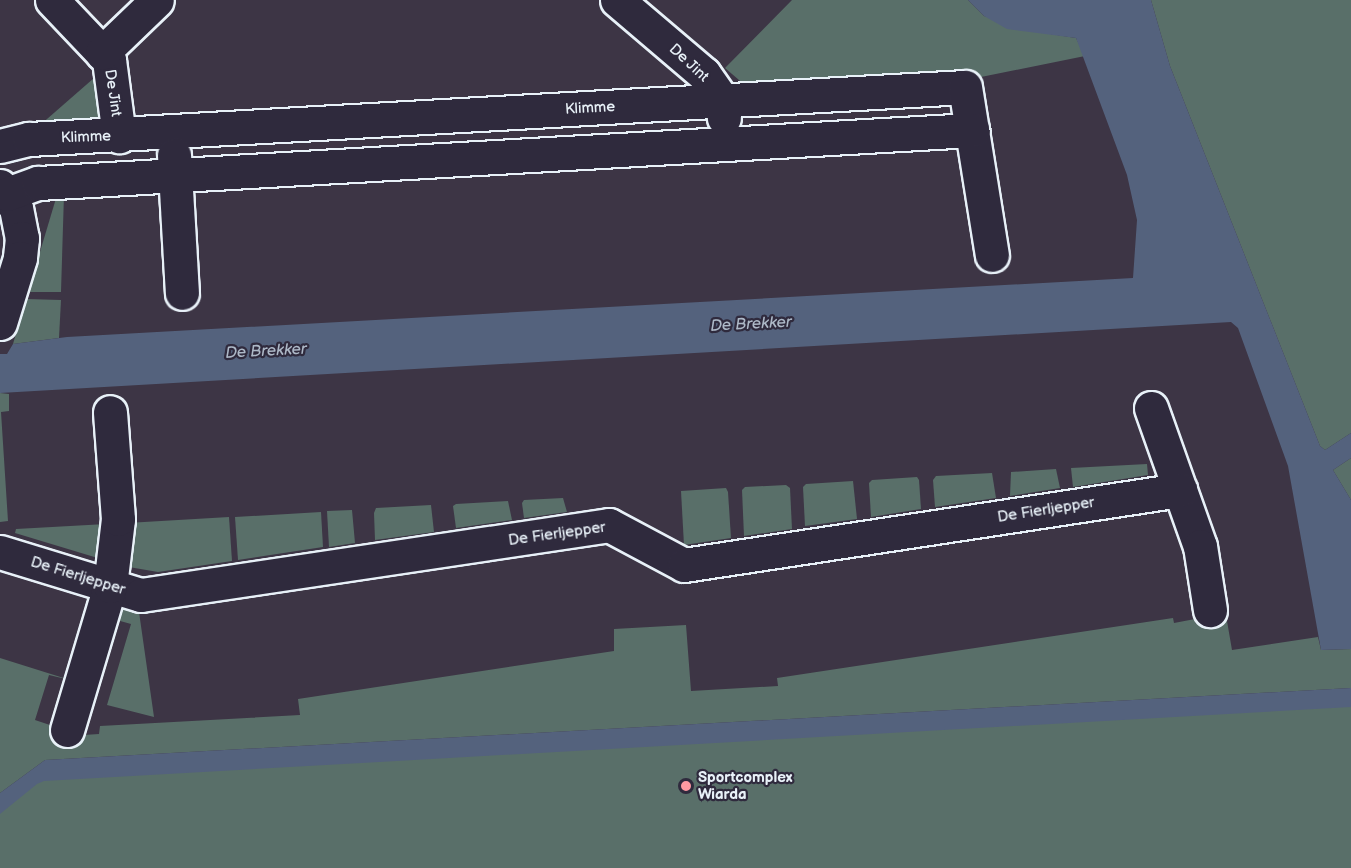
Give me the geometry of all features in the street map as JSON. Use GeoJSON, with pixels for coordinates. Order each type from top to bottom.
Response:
{"type":"FeatureCollection","features":[{"type":"Feature","properties":{"kind":"street","name":"De Jint"},"geometry":{"type":"LineString","coordinates":[[52,0],[109,60],[119,136]]}},
{"type":"Feature","properties":{"kind":"street"},"geometry":{"type":"LineString","coordinates":[[102,53],[158,0]]}},
{"type":"Feature","properties":{"kind":"street","name":"De Jint"},"geometry":{"type":"LineString","coordinates":[[617,0],[704,74],[723,101]]}},
{"type":"Feature","properties":{"kind":"street","name":"Klimme"},"geometry":{"type":"LineString","coordinates":[[0,146],[29,139],[119,136],[965,87],[992,255]]}},
{"type":"Feature","properties":{"kind":"street"},"geometry":{"type":"LineString","coordinates":[[723,101],[726,144]]}},
{"type":"Feature","properties":{"kind":"street"},"geometry":{"type":"LineString","coordinates":[[0,323],[20,258],[22,238],[16,208],[4,190],[38,183],[972,130]]}},
{"type":"Feature","properties":{"kind":"street"},"geometry":{"type":"LineString","coordinates":[[173,132],[182,293]]}},
{"type":"Feature","properties":{"kind":"street"},"geometry":{"type":"LineString","coordinates":[[1151,408],[1200,546],[1210,610]]}},
{"type":"Feature","properties":{"kind":"street"},"geometry":{"type":"LineString","coordinates":[[67,730],[110,586],[118,519],[110,412]]}},
{"type":"Feature","properties":{"kind":"street","name":"De Fierljepper"},"geometry":{"type":"LineString","coordinates":[[0,552],[141,595],[609,525],[684,565],[1180,489]]}},
{"type":"Feature","properties":{"kind":"green space"},"geometry":{"type":"Polygon","coordinates":[[[792,0],[968,0],[984,16],[1044,33],[1076,38],[1085,56],[976,78],[975,73],[746,86],[725,68],[792,0]]]}},
{"type":"Feature","properties":{"kind":"green space"},"geometry":{"type":"Polygon","coordinates":[[[1151,0],[1351,0],[1351,433],[1325,450],[1320,446],[1170,66],[1151,0]]]}},
{"type":"Feature","properties":{"kind":"green space"},"geometry":{"type":"Polygon","coordinates":[[[94,78],[103,116],[69,125],[39,126],[94,78]]]}},
{"type":"Feature","properties":{"kind":"green space"},"geometry":{"type":"Polygon","coordinates":[[[64,194],[61,292],[28,292],[57,195],[64,194]]]}},
{"type":"Feature","properties":{"kind":"green space"},"geometry":{"type":"Polygon","coordinates":[[[26,299],[61,300],[59,338],[13,344],[26,299]]]}},
{"type":"Feature","properties":{"kind":"green space"},"geometry":{"type":"Polygon","coordinates":[[[0,393],[9,394],[9,411],[1,412],[8,521],[0,522],[0,393]]]}},
{"type":"Feature","properties":{"kind":"green space"},"geometry":{"type":"Polygon","coordinates":[[[1351,458],[1351,500],[1333,470],[1351,458]]]}},
{"type":"Feature","properties":{"kind":"green space"},"geometry":{"type":"Polygon","coordinates":[[[1147,464],[1148,475],[1073,487],[1071,468],[1147,464]]]}},
{"type":"Feature","properties":{"kind":"green space"},"geometry":{"type":"Polygon","coordinates":[[[1056,469],[1060,488],[1010,496],[1011,472],[1056,469]]]}},
{"type":"Feature","properties":{"kind":"green space"},"geometry":{"type":"Polygon","coordinates":[[[992,473],[996,498],[935,507],[933,480],[936,476],[992,473]]]}},
{"type":"Feature","properties":{"kind":"green space"},"geometry":{"type":"Polygon","coordinates":[[[917,477],[921,509],[871,517],[869,483],[872,480],[917,477]]]}},
{"type":"Feature","properties":{"kind":"green space"},"geometry":{"type":"Polygon","coordinates":[[[853,481],[857,519],[805,526],[803,487],[806,484],[853,481]]]}},
{"type":"Feature","properties":{"kind":"green space"},"geometry":{"type":"Polygon","coordinates":[[[786,485],[790,488],[792,529],[744,536],[742,490],[745,487],[786,485]]]}},
{"type":"Feature","properties":{"kind":"green space"},"geometry":{"type":"Polygon","coordinates":[[[726,488],[731,538],[684,545],[681,491],[726,488]]]}},
{"type":"Feature","properties":{"kind":"green space"},"geometry":{"type":"Polygon","coordinates":[[[563,498],[567,512],[524,518],[522,503],[524,500],[563,498]]]}},
{"type":"Feature","properties":{"kind":"green space"},"geometry":{"type":"Polygon","coordinates":[[[508,501],[512,520],[456,528],[453,506],[456,504],[508,501]]]}},
{"type":"Feature","properties":{"kind":"green space"},"geometry":{"type":"Polygon","coordinates":[[[431,505],[434,532],[375,540],[374,513],[376,508],[431,505]]]}},
{"type":"Feature","properties":{"kind":"green space"},"geometry":{"type":"Polygon","coordinates":[[[352,510],[355,543],[329,547],[327,511],[352,510]]]}},
{"type":"Feature","properties":{"kind":"green space"},"geometry":{"type":"Polygon","coordinates":[[[321,512],[323,547],[238,560],[235,517],[321,512]]]}},
{"type":"Feature","properties":{"kind":"green space"},"geometry":{"type":"Polygon","coordinates":[[[229,517],[232,561],[158,572],[123,566],[127,523],[229,517]]]}},
{"type":"Feature","properties":{"kind":"green space"},"geometry":{"type":"Polygon","coordinates":[[[106,524],[101,559],[15,533],[16,529],[106,524]]]}},
{"type":"Feature","properties":{"kind":"green space"},"geometry":{"type":"Polygon","coordinates":[[[117,599],[138,605],[154,717],[107,705],[131,624],[113,619],[117,599]]]}},
{"type":"Feature","properties":{"kind":"green space"},"geometry":{"type":"Polygon","coordinates":[[[1173,618],[1174,623],[1195,619],[1196,624],[1227,621],[1232,650],[1318,637],[1321,650],[1351,649],[1351,688],[45,760],[0,793],[0,658],[70,680],[49,675],[35,720],[56,727],[53,737],[99,734],[100,726],[300,715],[298,699],[614,651],[614,629],[686,625],[691,691],[778,686],[777,678],[1173,618]]]}},
{"type":"Feature","properties":{"kind":"green space","name":"Sportcomplex Wiarda"},"geometry":{"type":"Polygon","coordinates":[[[1351,700],[1351,868],[0,868],[0,802],[43,770],[1351,700]]]}},
{"type":"Feature","properties":{"kind":"water","name":"De Brekker"},"geometry":{"type":"Polygon","coordinates":[[[968,0],[1151,0],[1170,66],[1320,446],[1325,450],[1351,433],[1351,458],[1333,470],[1351,500],[1351,649],[1321,650],[1288,466],[1238,328],[1231,322],[0,393],[0,354],[7,354],[13,344],[67,337],[1133,278],[1137,220],[1127,175],[1076,38],[1007,29],[984,16],[968,0]]]}},
{"type":"Feature","properties":{"kind":"water"},"geometry":{"type":"Polygon","coordinates":[[[1351,688],[1351,707],[44,781],[37,784],[0,814],[0,793],[45,760],[1351,688]]]}},
{"type":"Feature","properties":{"kind":"place","name":"Sportcomplex Wiarda"},"geometry":{"type":"Point","coordinates":[686,786]}}]}
